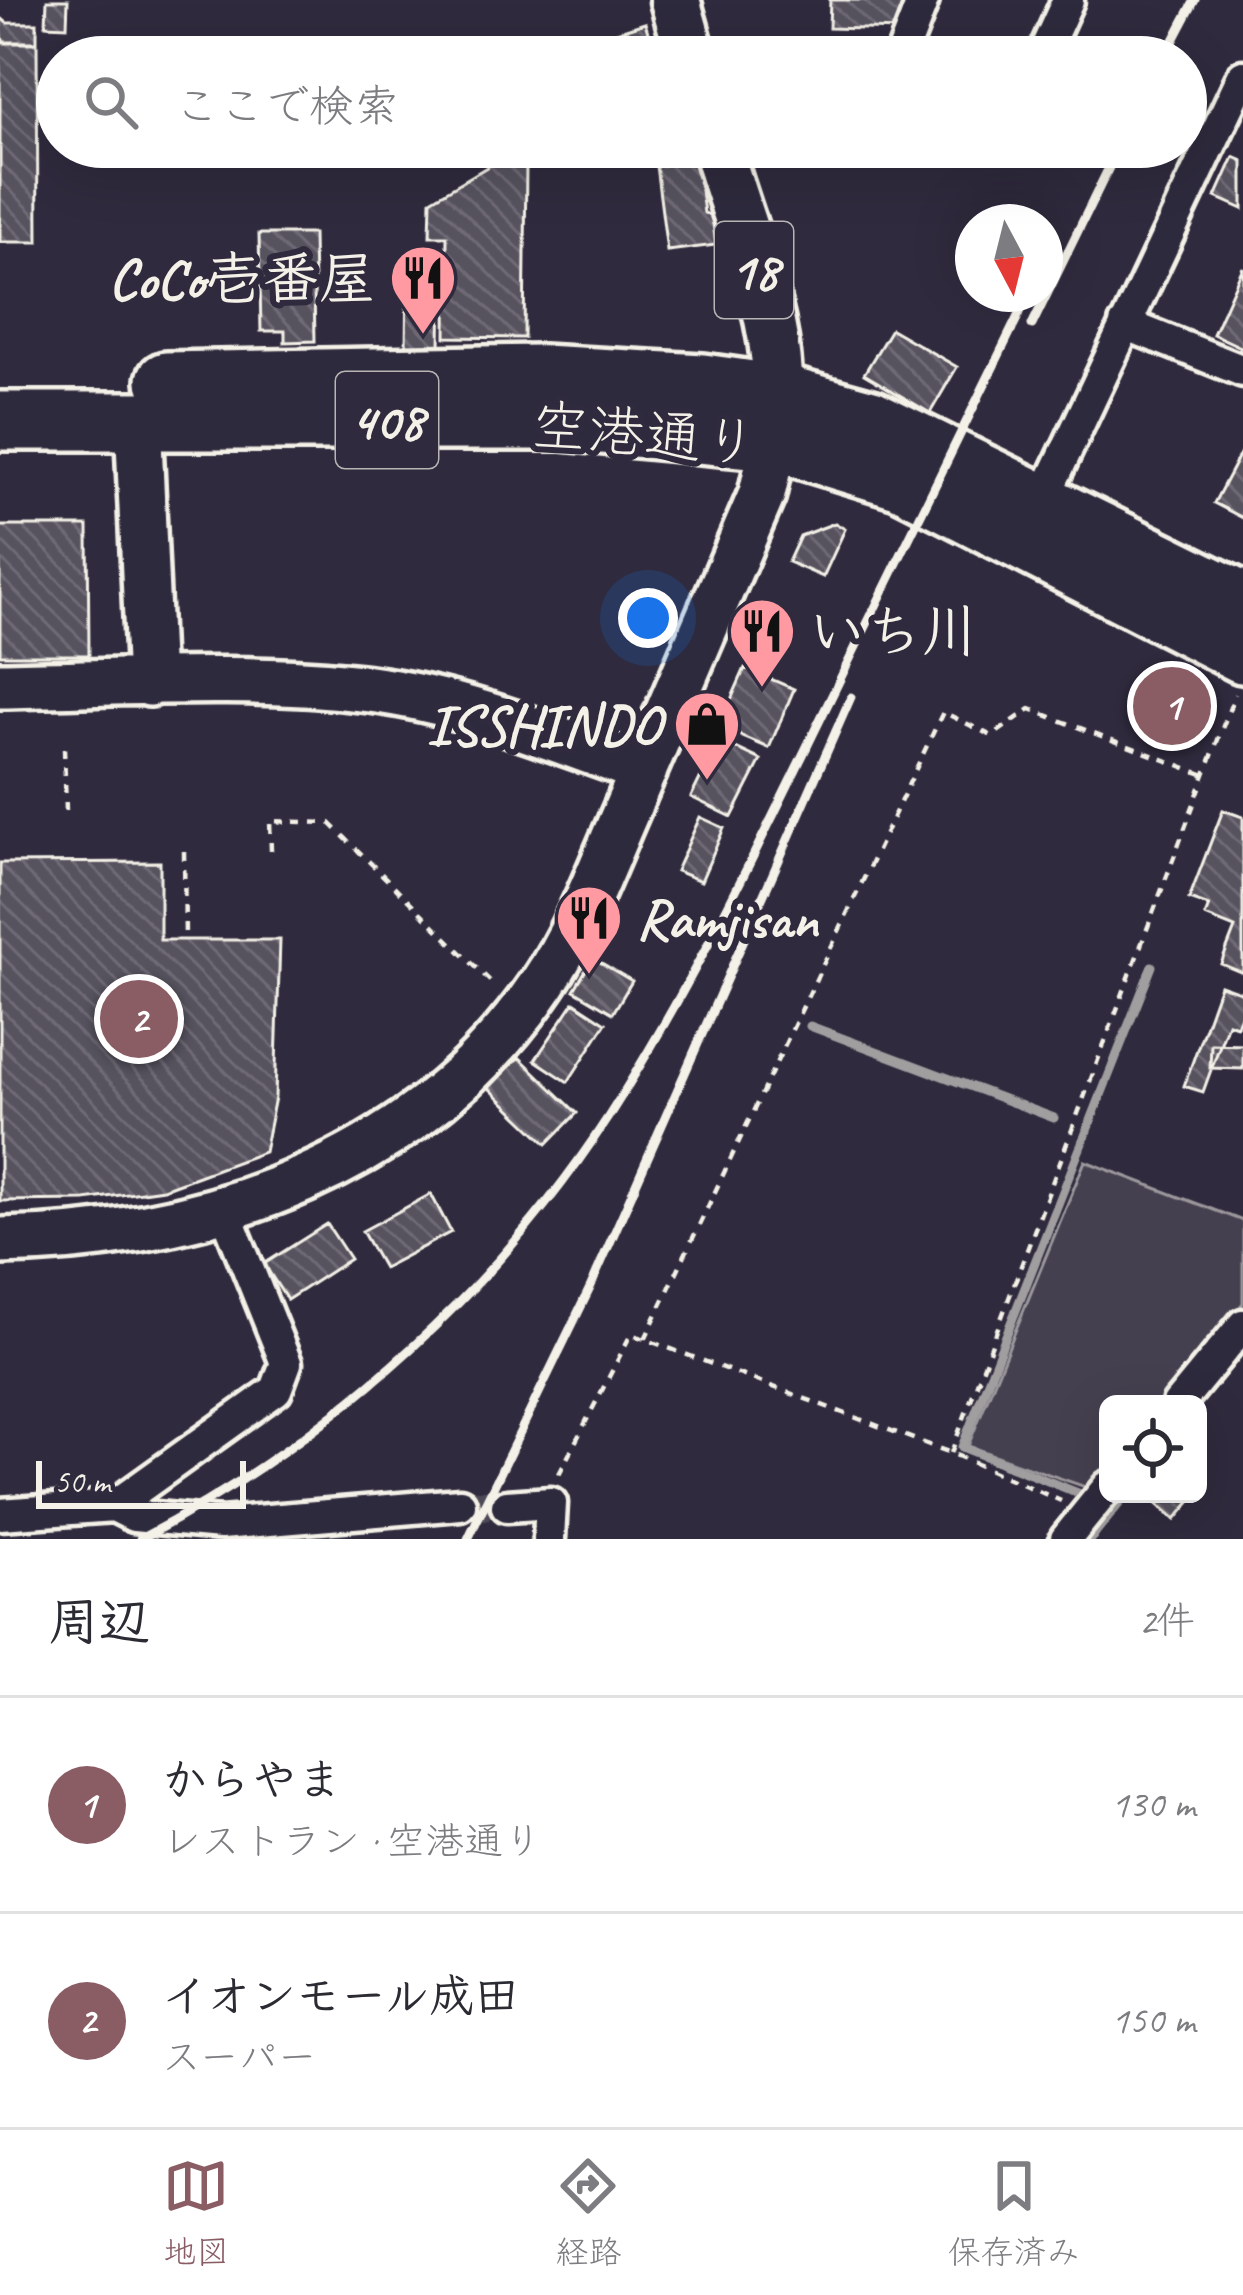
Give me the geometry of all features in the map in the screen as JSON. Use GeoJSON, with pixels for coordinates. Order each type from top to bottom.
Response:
{"type":"FeatureCollection","features":[{"type":"Feature","properties":{"kind":"highway","name":"空港通り"},"geometry":{"type":"LineString","coordinates":[[0,382],[541,374],[702,383],[902,480],[1241,669]]}},
{"type":"Feature","properties":{"kind":"highway","name":"空港通り"},"geometry":{"type":"LineString","coordinates":[[0,422],[871,419],[1243,602]]}},
{"type":"Feature","properties":{"kind":"main road"},"geometry":{"type":"LineString","coordinates":[[675,0],[685,36]]}},
{"type":"Feature","properties":{"kind":"main road","name":"18"},"geometry":{"type":"LineString","coordinates":[[723,168],[774,334],[777,418]]}},
{"type":"Feature","properties":{"kind":"street"},"geometry":{"type":"LineString","coordinates":[[909,36],[923,0]]}},
{"type":"Feature","properties":{"kind":"street"},"geometry":{"type":"LineString","coordinates":[[1052,36],[1068,0]]}},
{"type":"Feature","properties":{"kind":"street"},"geometry":{"type":"LineString","coordinates":[[1207,152],[1243,76]]}},
{"type":"Feature","properties":{"kind":"street"},"geometry":{"type":"LineString","coordinates":[[1042,500],[1199,168]]}},
{"type":"Feature","properties":{"kind":"street"},"geometry":{"type":"LineString","coordinates":[[1125,325],[1243,371]]}},
{"type":"Feature","properties":{"kind":"street"},"geometry":{"type":"LineString","coordinates":[[0,1241],[118,1234],[225,1210],[294,1186],[380,1141],[443,1096],[514,1022],[546,979],[644,770],[762,494],[777,418]]}},
{"type":"Feature","properties":{"kind":"street"},"geometry":{"type":"LineString","coordinates":[[138,419],[150,683]]}},
{"type":"Feature","properties":{"kind":"street"},"geometry":{"type":"LineString","coordinates":[[0,685],[329,685],[389,692],[494,718],[644,770]]}},
{"type":"Feature","properties":{"kind":"street"},"geometry":{"type":"LineString","coordinates":[[114,1506],[276,1390],[286,1363],[225,1210]]}},
{"type":"Feature","properties":{"kind":"street"},"geometry":{"type":"LineString","coordinates":[[1185,1395],[1243,1325]]}},
{"type":"Feature","properties":{"kind":"street"},"geometry":{"type":"LineString","coordinates":[[1066,1539],[1099,1498]]}},
{"type":"Feature","properties":{"kind":"street"},"geometry":{"type":"LineString","coordinates":[[507,1506],[551,1503],[549,1539]]}},
{"type":"Feature","properties":{"kind":"street"},"geometry":{"type":"LineString","coordinates":[[0,1514],[114,1506],[134,1516],[221,1524],[460,1504]]}},
{"type":"Feature","properties":{"kind":"path"},"geometry":{"type":"LineString","coordinates":[[951,1453],[1241,669]]}},
{"type":"Feature","properties":{"kind":"path"},"geometry":{"type":"LineString","coordinates":[[645,1340],[943,712],[992,736],[1030,710],[1204,775]]}},
{"type":"Feature","properties":{"kind":"path"},"geometry":{"type":"LineString","coordinates":[[64,748],[66,811]]}},
{"type":"Feature","properties":{"kind":"path"},"geometry":{"type":"LineString","coordinates":[[271,851],[270,821],[330,824],[499,990]]}},
{"type":"Feature","properties":{"kind":"path"},"geometry":{"type":"LineString","coordinates":[[184,851],[185,940]]}},
{"type":"Feature","properties":{"kind":"path"},"geometry":{"type":"LineString","coordinates":[[551,1503],[556,1482],[631,1334],[951,1453],[1087,1512]]}},
{"type":"Feature","properties":{"kind":"shaded area"},"geometry":{"type":"Polygon","coordinates":[[[1085,1161],[1243,1221],[1243,1303],[1167,1395],[1099,1395],[1099,1479],[1091,1489],[968,1446],[1085,1161]]]}},
{"type":"Feature","properties":{"kind":"building"},"geometry":{"type":"Polygon","coordinates":[[[47,0],[68,0],[67,26],[46,25],[47,0]]]}},
{"type":"Feature","properties":{"kind":"building"},"geometry":{"type":"Polygon","coordinates":[[[830,0],[903,0],[901,30],[829,28],[830,0]]]}},
{"type":"Feature","properties":{"kind":"building"},"geometry":{"type":"Polygon","coordinates":[[[0,17],[7,23],[37,23],[36,42],[3,42],[0,17]]]}},
{"type":"Feature","properties":{"kind":"building"},"geometry":{"type":"Polygon","coordinates":[[[645,23],[649,36],[604,36],[645,23]]]}},
{"type":"Feature","properties":{"kind":"building"},"geometry":{"type":"Polygon","coordinates":[[[0,43],[36,43],[38,242],[0,242],[0,43]]]}},
{"type":"Feature","properties":{"kind":"building"},"geometry":{"type":"Polygon","coordinates":[[[1234,157],[1243,161],[1243,209],[1216,197],[1234,157]]]}},
{"type":"Feature","properties":{"kind":"building"},"geometry":{"type":"Polygon","coordinates":[[[485,168],[526,168],[524,338],[446,337],[447,236],[430,236],[431,200],[485,168]]]}},
{"type":"Feature","properties":{"kind":"building"},"geometry":{"type":"Polygon","coordinates":[[[656,168],[698,168],[704,213],[712,216],[716,245],[667,251],[656,168]]]}},
{"type":"Feature","properties":{"kind":"building"},"geometry":{"type":"Polygon","coordinates":[[[259,234],[313,234],[315,341],[285,342],[285,331],[261,331],[259,234]]]}},
{"type":"Feature","properties":{"kind":"building"},"geometry":{"type":"Polygon","coordinates":[[[1243,267],[1243,348],[1213,334],[1243,267]]]}},
{"type":"Feature","properties":{"kind":"building"},"geometry":{"type":"Polygon","coordinates":[[[407,276],[441,277],[440,349],[406,349],[407,276]]]}},
{"type":"Feature","properties":{"kind":"building"},"geometry":{"type":"Polygon","coordinates":[[[891,329],[957,367],[930,413],[864,374],[891,329]]]}},
{"type":"Feature","properties":{"kind":"building"},"geometry":{"type":"Polygon","coordinates":[[[1243,448],[1243,518],[1214,503],[1243,448]]]}},
{"type":"Feature","properties":{"kind":"building"},"geometry":{"type":"Polygon","coordinates":[[[835,523],[845,529],[823,577],[788,562],[800,536],[835,523]]]}},
{"type":"Feature","properties":{"kind":"building"},"geometry":{"type":"Polygon","coordinates":[[[0,526],[88,526],[89,655],[0,655],[0,526]]]}},
{"type":"Feature","properties":{"kind":"building"},"geometry":{"type":"Polygon","coordinates":[[[745,668],[794,689],[769,748],[719,727],[745,668]]]}},
{"type":"Feature","properties":{"kind":"building"},"geometry":{"type":"Polygon","coordinates":[[[1157,676],[1204,696],[1186,736],[1140,716],[1157,676]]]}},
{"type":"Feature","properties":{"kind":"building"},"geometry":{"type":"Polygon","coordinates":[[[719,740],[761,760],[732,817],[691,797],[719,740]]]}},
{"type":"Feature","properties":{"kind":"building"},"geometry":{"type":"Polygon","coordinates":[[[1223,810],[1243,817],[1243,973],[1221,964],[1235,928],[1205,916],[1209,906],[1189,899],[1223,810]]]}},
{"type":"Feature","properties":{"kind":"building"},"geometry":{"type":"Polygon","coordinates":[[[700,817],[724,828],[701,881],[676,871],[700,817]]]}},
{"type":"Feature","properties":{"kind":"building"},"geometry":{"type":"Polygon","coordinates":[[[160,862],[160,940],[280,940],[275,1097],[264,1152],[163,1189],[85,1200],[0,1201],[0,863],[160,862]]]}},
{"type":"Feature","properties":{"kind":"building"},"geometry":{"type":"Polygon","coordinates":[[[160,862],[160,940],[280,940],[275,1097],[264,1152],[163,1189],[85,1200],[0,1201],[0,863],[160,862]]]}},
{"type":"Feature","properties":{"kind":"building"},"geometry":{"type":"Polygon","coordinates":[[[593,958],[632,981],[613,1013],[574,990],[593,958]]]}},
{"type":"Feature","properties":{"kind":"building"},"geometry":{"type":"Polygon","coordinates":[[[1220,985],[1243,993],[1243,1010],[1237,1026],[1228,1023],[1203,1092],[1184,1086],[1220,985]]]}},
{"type":"Feature","properties":{"kind":"building"},"geometry":{"type":"Polygon","coordinates":[[[574,1002],[606,1023],[568,1082],[535,1060],[574,1002]]]}},
{"type":"Feature","properties":{"kind":"building"},"geometry":{"type":"Polygon","coordinates":[[[1211,1044],[1243,1045],[1243,1069],[1210,1068],[1211,1044]]]}},
{"type":"Feature","properties":{"kind":"building"},"geometry":{"type":"Polygon","coordinates":[[[519,1057],[577,1113],[547,1144],[489,1088],[519,1057]]]}},
{"type":"Feature","properties":{"kind":"building"},"geometry":{"type":"Polygon","coordinates":[[[431,1194],[451,1232],[383,1268],[362,1231],[431,1194]]]}},
{"type":"Feature","properties":{"kind":"building"},"geometry":{"type":"Polygon","coordinates":[[[327,1224],[350,1259],[287,1300],[264,1264],[327,1224]]]}},
{"type":"Feature","properties":{"kind":"building"},"geometry":{"type":"Polygon","coordinates":[[[1155,1503],[1189,1503],[1175,1520],[1155,1503]]]}},
{"type":"Feature","properties":{"kind":"waterway"},"geometry":{"type":"LineString","coordinates":[[1083,1495],[962,1447],[1152,966]]}},
{"type":"Feature","properties":{"kind":"waterway"},"geometry":{"type":"LineString","coordinates":[[810,1026],[1054,1118]]}},
{"type":"Feature","properties":{"kind":"waterway"},"geometry":{"type":"LineString","coordinates":[[1091,1539],[1120,1503]]}},
{"type":"Feature","properties":{"kind":"tunnel"},"geometry":{"type":"LineString","coordinates":[[460,1504],[507,1506]]}},
{"type":"Feature","properties":{"kind":"railway"},"geometry":{"type":"LineString","coordinates":[[1176,36],[1195,0]]}},
{"type":"Feature","properties":{"kind":"railway"},"geometry":{"type":"LineString","coordinates":[[1032,325],[1109,168]]}},
{"type":"Feature","properties":{"kind":"railway"},"geometry":{"type":"LineString","coordinates":[[140,1539],[281,1453],[411,1349],[526,1229],[576,1163],[649,1050],[724,913],[1020,312]]}},
{"type":"Feature","properties":{"kind":"railway"},"geometry":{"type":"LineString","coordinates":[[468,1539],[590,1288],[851,697]]}},
{"type":"Feature","properties":{"kind":"place","name":"CoCo壱番屋"},"geometry":{"type":"Point","coordinates":[423,337]}},
{"type":"Feature","properties":{"kind":"place","name":"いち川"},"geometry":{"type":"Point","coordinates":[762,690]}},
{"type":"Feature","properties":{"kind":"place","name":"からやま"},"geometry":{"type":"Point","coordinates":[1172,706]}},
{"type":"Feature","properties":{"kind":"place","name":"ISSHINDO"},"geometry":{"type":"Point","coordinates":[707,783]}},
{"type":"Feature","properties":{"kind":"place","name":"Ramjisan"},"geometry":{"type":"Point","coordinates":[589,977]}},
{"type":"Feature","properties":{"kind":"place","name":"イオンモール成田"},"geometry":{"type":"Point","coordinates":[139,1019]}}]}
